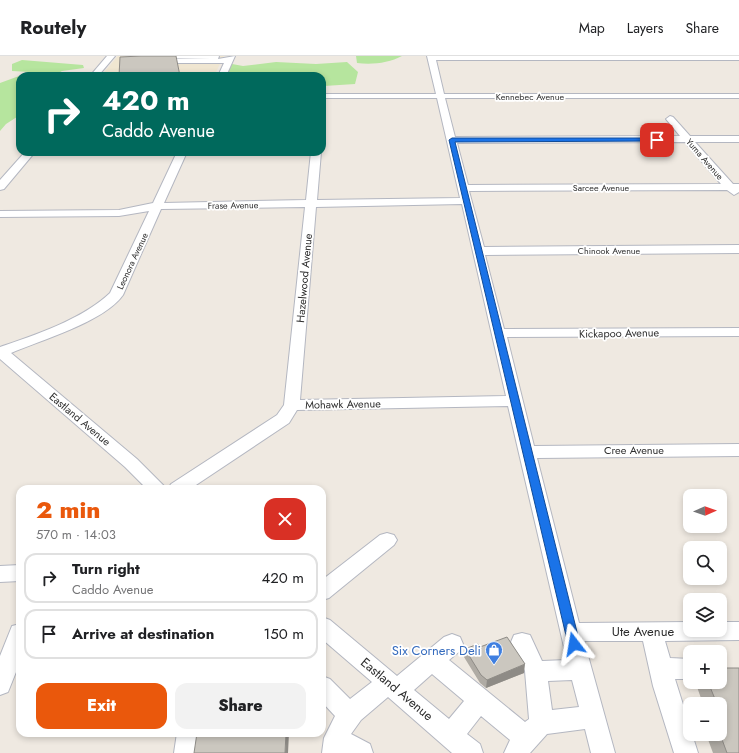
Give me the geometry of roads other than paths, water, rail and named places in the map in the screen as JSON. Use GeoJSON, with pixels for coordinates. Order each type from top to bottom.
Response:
{"type":"FeatureCollection","features":[{"type":"Feature","properties":{"kind":"street"},"geometry":{"type":"LineString","coordinates":[[97,72],[111,56]]}},
{"type":"Feature","properties":{"kind":"street"},"geometry":{"type":"LineString","coordinates":[[148,59],[170,56],[215,56],[214,61]]}},
{"type":"Feature","properties":{"kind":"street"},"geometry":{"type":"LineString","coordinates":[[603,753],[580,670],[431,57],[739,58]]}},
{"type":"Feature","properties":{"kind":"street"},"geometry":{"type":"LineString","coordinates":[[148,59],[214,61],[230,58]]}},
{"type":"Feature","properties":{"kind":"street"},"geometry":{"type":"LineString","coordinates":[[224,72],[230,58]]}},
{"type":"Feature","properties":{"kind":"street","name":"Kennebec Avenue"},"geometry":{"type":"LineString","coordinates":[[326,96],[739,96]]}},
{"type":"Feature","properties":{"kind":"street","name":"Yuma Avenue"},"geometry":{"type":"LineString","coordinates":[[670,119],[734,187],[739,198]]}},
{"type":"Feature","properties":{"kind":"street"},"geometry":{"type":"LineString","coordinates":[[452,140],[739,139]]}},
{"type":"Feature","properties":{"kind":"street"},"geometry":{"type":"LineString","coordinates":[[0,187],[27,156]]}},
{"type":"Feature","properties":{"kind":"street","name":"Leonora Avenue"},"geometry":{"type":"LineString","coordinates":[[0,352],[97,311],[112,300],[116,295],[180,156]]}},
{"type":"Feature","properties":{"kind":"street","name":"Hazelwood Avenue"},"geometry":{"type":"LineString","coordinates":[[292,405],[316,156]]}},
{"type":"Feature","properties":{"kind":"street","name":"Sarcee Avenue"},"geometry":{"type":"LineString","coordinates":[[465,195],[734,187]]}},
{"type":"Feature","properties":{"kind":"street","name":"Frase Avenue"},"geometry":{"type":"LineString","coordinates":[[0,214],[119,212],[157,206],[310,204],[465,195]]}},
{"type":"Feature","properties":{"kind":"street","name":"Chinook Avenue"},"geometry":{"type":"LineString","coordinates":[[479,251],[739,249]]}},
{"type":"Feature","properties":{"kind":"street","name":"Kickapoo Avenue"},"geometry":{"type":"LineString","coordinates":[[498,333],[739,332]]}},
{"type":"Feature","properties":{"kind":"street","name":"Eastland Avenue"},"geometry":{"type":"LineString","coordinates":[[0,352],[131,463],[154,485]]}},
{"type":"Feature","properties":{"kind":"street","name":"Mohawk Avenue"},"geometry":{"type":"LineString","coordinates":[[183,485],[283,419],[292,405],[514,401]]}},
{"type":"Feature","properties":{"kind":"street","name":"Cree Avenue"},"geometry":{"type":"LineString","coordinates":[[528,452],[739,450]]}},
{"type":"Feature","properties":{"kind":"street"},"geometry":{"type":"LineString","coordinates":[[326,589],[387,540]]}},
{"type":"Feature","properties":{"kind":"street"},"geometry":{"type":"LineString","coordinates":[[0,574],[16,573]]}},
{"type":"Feature","properties":{"kind":"street","name":"Eastland Avenue"},"geometry":{"type":"LineString","coordinates":[[326,629],[472,753]]}},
{"type":"Feature","properties":{"kind":"street"},"geometry":{"type":"LineString","coordinates":[[652,631],[661,668],[686,753]]}},
{"type":"Feature","properties":{"kind":"street","name":"Ute Avenue"},"geometry":{"type":"LineString","coordinates":[[571,632],[739,631]]}},
{"type":"Feature","properties":{"kind":"street"},"geometry":{"type":"LineString","coordinates":[[522,642],[536,671],[527,738]]}},
{"type":"Feature","properties":{"kind":"street"},"geometry":{"type":"LineString","coordinates":[[0,685],[16,643]]}},
{"type":"Feature","properties":{"kind":"street"},"geometry":{"type":"LineString","coordinates":[[361,753],[335,745],[350,714],[432,660],[452,644]]}},
{"type":"Feature","properties":{"kind":"street"},"geometry":{"type":"LineString","coordinates":[[432,660],[527,738]]}},
{"type":"Feature","properties":{"kind":"street"},"geometry":{"type":"LineString","coordinates":[[661,668],[683,669]]}},
{"type":"Feature","properties":{"kind":"street"},"geometry":{"type":"LineString","coordinates":[[536,671],[580,670]]}},
{"type":"Feature","properties":{"kind":"street"},"geometry":{"type":"LineString","coordinates":[[326,690],[350,714]]}},
{"type":"Feature","properties":{"kind":"street"},"geometry":{"type":"LineString","coordinates":[[450,735],[480,700]]}},
{"type":"Feature","properties":{"kind":"street"},"geometry":{"type":"LineString","coordinates":[[527,738],[593,717]]}},
{"type":"Feature","properties":{"kind":"street"},"geometry":{"type":"LineString","coordinates":[[186,753],[188,737]]}},
{"type":"Feature","properties":{"kind":"place","name":"Six Corners Deli"},"geometry":{"type":"Point","coordinates":[494,665]}}]}
